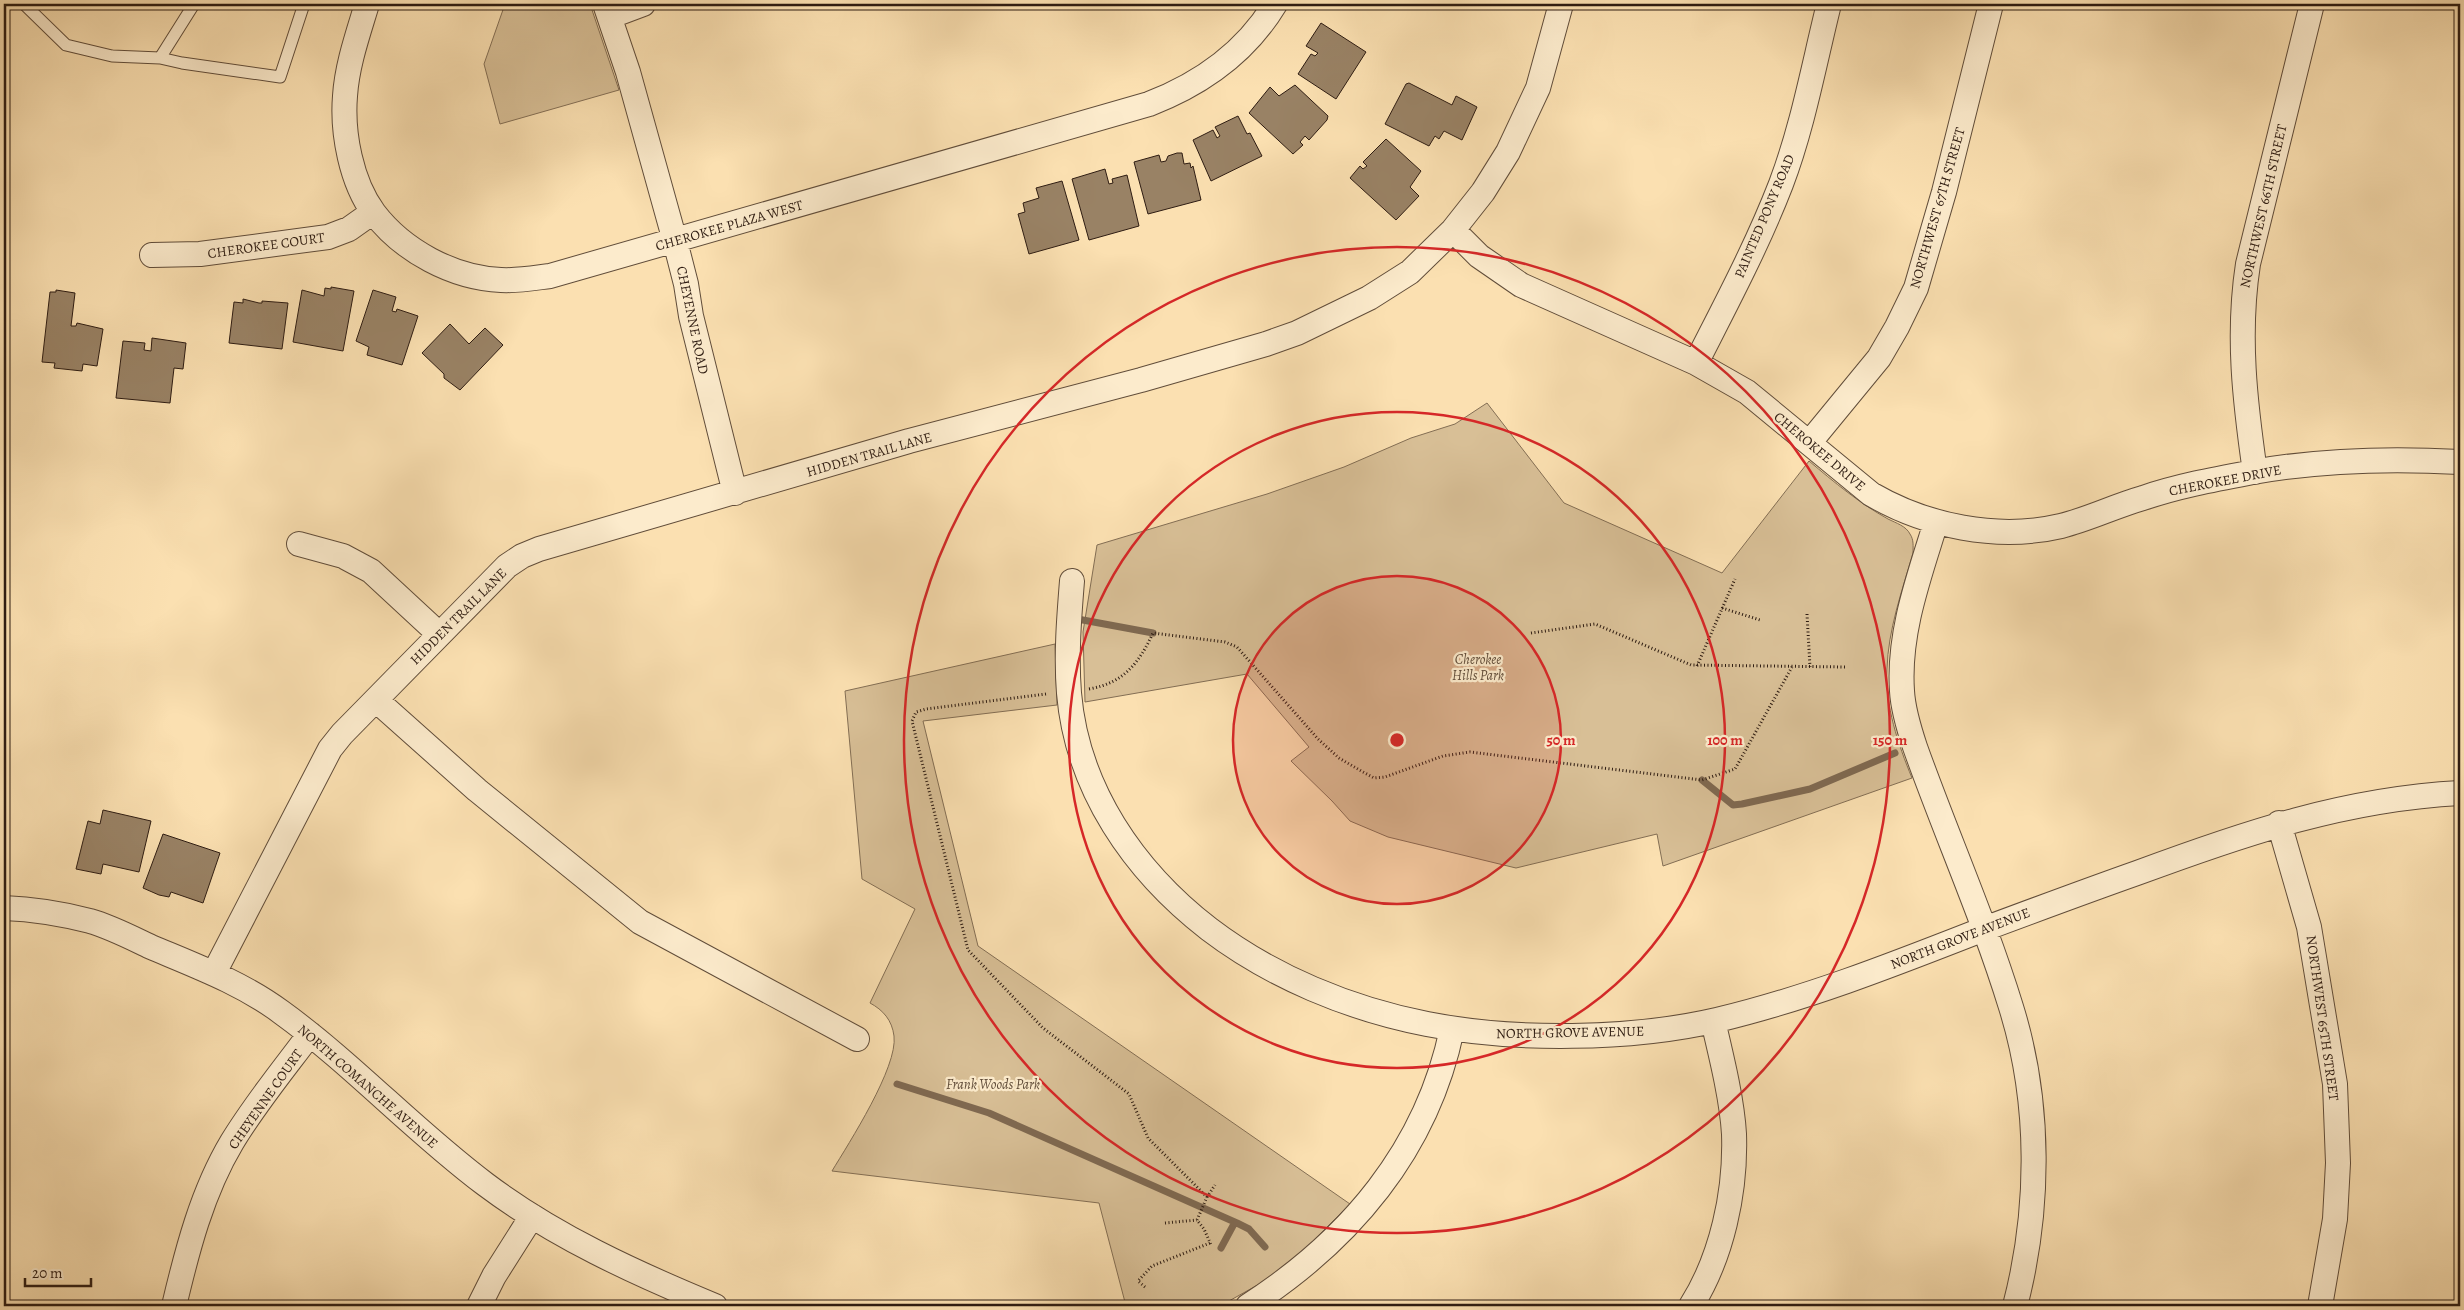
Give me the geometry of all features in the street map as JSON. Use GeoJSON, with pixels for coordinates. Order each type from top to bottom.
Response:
{"type":"FeatureCollection","features":[{"type":"Feature","properties":{"kind":"street","name":"CHEROKEE PLAZA WEST"},"geometry":{"type":"LineString","coordinates":[[367,4],[349,68],[344,97],[349,151],[358,184],[373,212],[391,231],[437,263],[458,272],[502,280],[529,280],[550,276],[1149,104],[1196,83],[1224,63],[1267,17],[1275,4]]}},
{"type":"Feature","properties":{"kind":"street"},"geometry":{"type":"LineString","coordinates":[[608,10],[643,4]]}},
{"type":"Feature","properties":{"kind":"street","name":"HIDDEN TRAIL LANE"},"geometry":{"type":"LineString","coordinates":[[214,973],[330,749],[493,579],[522,556],[909,442],[1141,380],[1297,333],[1369,298],[1410,272],[1453,230],[1483,192],[1508,152],[1525,118],[1543,72],[1561,4]]}},
{"type":"Feature","properties":{"kind":"street","name":"PAINTED PONY ROAD"},"geometry":{"type":"LineString","coordinates":[[1696,363],[1740,276],[1781,183],[1799,127],[1829,4]]}},
{"type":"Feature","properties":{"kind":"street","name":"NORTHWEST 67TH STREET"},"geometry":{"type":"LineString","coordinates":[[1810,442],[1879,358],[1916,288],[1944,192],[1991,4]]}},
{"type":"Feature","properties":{"kind":"street","name":"NORTHWEST 66TH STREET"},"geometry":{"type":"LineString","coordinates":[[2255,472],[2244,388],[2243,294],[2251,249],[2312,4]]}},
{"type":"Feature","properties":{"kind":"street","name":"CHEYENNE ROAD"},"geometry":{"type":"LineString","coordinates":[[608,10],[675,241],[686,284],[693,326],[735,493]]}},
{"type":"Feature","properties":{"kind":"street","name":"CHEROKEE COURT"},"geometry":{"type":"LineString","coordinates":[[152,255],[200,254],[328,237],[349,229],[373,212]]}},
{"type":"Feature","properties":{"kind":"street","name":"CHEROKEE DRIVE"},"geometry":{"type":"LineString","coordinates":[[1453,230],[1479,256],[1521,285],[1696,363],[1747,392],[1871,494],[1890,505],[1936,522],[1994,531],[2027,530],[2059,526],[2142,498],[2255,472],[2366,460],[2460,462]]}},
{"type":"Feature","properties":{"kind":"street"},"geometry":{"type":"LineString","coordinates":[[1936,522],[1904,638],[1902,692],[1906,720],[2012,1007],[2024,1059],[2031,1109],[2034,1167],[2030,1231],[2015,1306]]}},
{"type":"Feature","properties":{"kind":"street"},"geometry":{"type":"LineString","coordinates":[[299,544],[343,556],[371,571],[439,634]]}},
{"type":"Feature","properties":{"kind":"street","name":"NORTH GROVE AVENUE"},"geometry":{"type":"LineString","coordinates":[[1072,581],[1069,618],[1069,692],[1080,750],[1106,813],[1123,842],[1168,894],[1192,916],[1221,938],[1255,959],[1328,995],[1396,1017],[1452,1029],[1496,1034],[1600,1034],[1650,1030],[1714,1021],[1801,997],[2207,847],[2279,823],[2333,810],[2460,793]]}},
{"type":"Feature","properties":{"kind":"street"},"geometry":{"type":"LineString","coordinates":[[376,700],[477,790],[640,922],[857,1039]]}},
{"type":"Feature","properties":{"kind":"street","name":"NORTHWEST 65TH STREET"},"geometry":{"type":"LineString","coordinates":[[2279,823],[2309,927],[2335,1084],[2338,1163],[2336,1209],[2320,1306]]}},
{"type":"Feature","properties":{"kind":"street","name":"NORTH COMANCHE AVENUE"},"geometry":{"type":"LineString","coordinates":[[4,908],[91,921],[214,973],[254,994],[310,1034],[446,1153],[485,1184],[532,1216],[623,1266],[715,1306]]}},
{"type":"Feature","properties":{"kind":"street"},"geometry":{"type":"LineString","coordinates":[[1691,1306],[1716,1253],[1734,1175],[1734,1132],[1714,1021]]}},
{"type":"Feature","properties":{"kind":"street"},"geometry":{"type":"LineString","coordinates":[[1248,1306],[1301,1270],[1369,1203],[1397,1162],[1422,1119],[1446,1057],[1452,1029]]}},
{"type":"Feature","properties":{"kind":"street","name":"CHEYENNE COURT"},"geometry":{"type":"LineString","coordinates":[[174,1306],[186,1253],[208,1194],[232,1144],[260,1101],[310,1034]]}},
{"type":"Feature","properties":{"kind":"street"},"geometry":{"type":"LineString","coordinates":[[479,1306],[494,1276],[532,1216]]}},
{"type":"Feature","properties":{"kind":"lane"},"geometry":{"type":"LineString","coordinates":[[24,4],[66,45],[112,56],[160,58],[280,77],[304,4]]}},
{"type":"Feature","properties":{"kind":"lane"},"geometry":{"type":"LineString","coordinates":[[160,58],[194,4]]}},
{"type":"Feature","properties":{"kind":"path"},"geometry":{"type":"LineString","coordinates":[[1697,666],[1735,579]]}},
{"type":"Feature","properties":{"kind":"path"},"geometry":{"type":"LineString","coordinates":[[1722,608],[1760,620]]}},
{"type":"Feature","properties":{"kind":"path"},"geometry":{"type":"LineString","coordinates":[[1807,614],[1810,667]]}},
{"type":"Feature","properties":{"kind":"path"},"geometry":{"type":"LineString","coordinates":[[1531,633],[1595,624],[1697,666],[1844,667]]}},
{"type":"Feature","properties":{"kind":"path"},"geometry":{"type":"LineString","coordinates":[[1207,1197],[1148,1138],[1128,1094],[1043,1028],[968,950],[912,721],[916,712],[926,709],[1100,688],[1123,677],[1143,656],[1153,633],[1225,642],[1237,647],[1318,739],[1339,758],[1374,778],[1385,777],[1449,754],[1470,752],[1702,780],[1735,769],[1792,667]]}},
{"type":"Feature","properties":{"kind":"path"},"geometry":{"type":"LineString","coordinates":[[1197,1218],[1207,1197],[1216,1185]]}},
{"type":"Feature","properties":{"kind":"path"},"geometry":{"type":"LineString","coordinates":[[1166,1222],[1197,1218]]}},
{"type":"Feature","properties":{"kind":"path"},"geometry":{"type":"LineString","coordinates":[[1145,1287],[1138,1281],[1152,1266],[1211,1244],[1197,1218]]}},
{"type":"Feature","properties":{"kind":"green space"},"geometry":{"type":"Polygon","coordinates":[[[505,4],[590,4],[619,90],[500,124],[484,64],[505,4]]]}},
{"type":"Feature","properties":{"kind":"green space","name":"Cherokee Hills Park"},"geometry":{"type":"Polygon","coordinates":[[[1487,403],[1564,503],[1722,573],[1809,461],[1857,499],[1906,529],[1912,539],[1913,553],[1900,596],[1890,640],[1887,683],[1890,711],[1912,778],[1663,866],[1657,834],[1516,868],[1388,837],[1350,821],[1291,761],[1309,747],[1247,674],[1085,702],[1083,632],[1097,545],[1267,494],[1344,467],[1411,438],[1455,424],[1487,403]]]}},
{"type":"Feature","properties":{"kind":"green space","name":"Frank Woods Park"},"geometry":{"type":"Polygon","coordinates":[[[1055,644],[1057,705],[923,721],[978,946],[1350,1204],[1296,1258],[1263,1282],[1220,1306],[1126,1306],[1099,1203],[832,1171],[871,1105],[888,1066],[893,1050],[893,1030],[886,1016],[870,1003],[915,909],[862,879],[845,691],[1055,644]]]}},
{"type":"Feature","properties":{"kind":"building"},"geometry":{"type":"Polygon","coordinates":[[[1321,23],[1366,52],[1336,99],[1298,74],[1311,54],[1315,56],[1318,53],[1306,46],[1321,23]]]}},
{"type":"Feature","properties":{"kind":"building"},"geometry":{"type":"Polygon","coordinates":[[[1409,83],[1452,105],[1456,96],[1477,107],[1462,140],[1444,131],[1439,139],[1435,136],[1429,146],[1385,124],[1406,84],[1409,83]]]}},
{"type":"Feature","properties":{"kind":"building"},"geometry":{"type":"Polygon","coordinates":[[[1295,85],[1328,116],[1327,120],[1309,140],[1305,136],[1300,142],[1303,145],[1293,154],[1249,113],[1270,87],[1279,96],[1295,85]]]}},
{"type":"Feature","properties":{"kind":"building"},"geometry":{"type":"Polygon","coordinates":[[[1238,116],[1247,134],[1250,133],[1262,156],[1211,181],[1193,140],[1213,130],[1217,138],[1220,136],[1215,127],[1238,116]]]}},
{"type":"Feature","properties":{"kind":"building"},"geometry":{"type":"Polygon","coordinates":[[[1386,139],[1421,171],[1410,187],[1419,196],[1396,220],[1350,178],[1360,166],[1363,169],[1367,166],[1363,162],[1386,139]]]}},
{"type":"Feature","properties":{"kind":"building"},"geometry":{"type":"Polygon","coordinates":[[[1182,153],[1184,164],[1190,163],[1191,168],[1193,166],[1201,200],[1148,214],[1134,162],[1159,155],[1161,162],[1166,161],[1168,156],[1182,153]]]}},
{"type":"Feature","properties":{"kind":"building"},"geometry":{"type":"Polygon","coordinates":[[[1105,169],[1109,184],[1113,183],[1112,179],[1127,175],[1139,226],[1089,240],[1072,179],[1105,169]]]}},
{"type":"Feature","properties":{"kind":"building"},"geometry":{"type":"Polygon","coordinates":[[[1062,181],[1079,240],[1029,254],[1018,214],[1025,212],[1023,203],[1039,198],[1036,188],[1062,181]]]}},
{"type":"Feature","properties":{"kind":"building"},"geometry":{"type":"Polygon","coordinates":[[[331,287],[354,291],[343,351],[293,342],[302,290],[324,296],[325,288],[331,289],[331,287]]]}},
{"type":"Feature","properties":{"kind":"building"},"geometry":{"type":"Polygon","coordinates":[[[56,290],[75,293],[71,326],[76,326],[77,323],[103,329],[97,366],[83,364],[82,371],[54,368],[55,363],[42,362],[50,292],[56,292],[56,290]]]}},
{"type":"Feature","properties":{"kind":"building"},"geometry":{"type":"Polygon","coordinates":[[[373,290],[396,297],[392,311],[396,312],[397,309],[418,316],[402,365],[367,355],[369,347],[356,341],[373,290]]]}},
{"type":"Feature","properties":{"kind":"building"},"geometry":{"type":"Polygon","coordinates":[[[243,299],[259,303],[262,303],[262,301],[288,303],[282,349],[229,343],[234,302],[243,303],[243,299]]]}},
{"type":"Feature","properties":{"kind":"building"},"geometry":{"type":"Polygon","coordinates":[[[450,324],[469,344],[485,328],[503,345],[460,390],[444,378],[444,374],[422,353],[450,324]]]}},
{"type":"Feature","properties":{"kind":"building"},"geometry":{"type":"Polygon","coordinates":[[[152,338],[186,343],[183,369],[174,368],[170,403],[116,398],[123,341],[145,343],[144,350],[151,351],[152,338]]]}},
{"type":"Feature","properties":{"kind":"building"},"geometry":{"type":"Polygon","coordinates":[[[103,810],[151,821],[139,872],[103,864],[101,874],[76,869],[88,821],[100,824],[103,810]]]}},
{"type":"Feature","properties":{"kind":"building"},"geometry":{"type":"Polygon","coordinates":[[[163,834],[220,853],[203,903],[171,892],[169,897],[159,895],[143,888],[163,834]]]}},
{"type":"Feature","properties":{"kind":"waterway"},"geometry":{"type":"LineString","coordinates":[[1072,618],[1153,633]]}},
{"type":"Feature","properties":{"kind":"waterway"},"geometry":{"type":"LineString","coordinates":[[1702,780],[1733,805],[1742,804],[1810,789],[1895,753]]}},
{"type":"Feature","properties":{"kind":"waterway"},"geometry":{"type":"LineString","coordinates":[[897,1084],[989,1113],[1237,1223],[1249,1229],[1265,1247]]}},
{"type":"Feature","properties":{"kind":"waterway"},"geometry":{"type":"LineString","coordinates":[[1221,1248],[1235,1222]]}}]}
